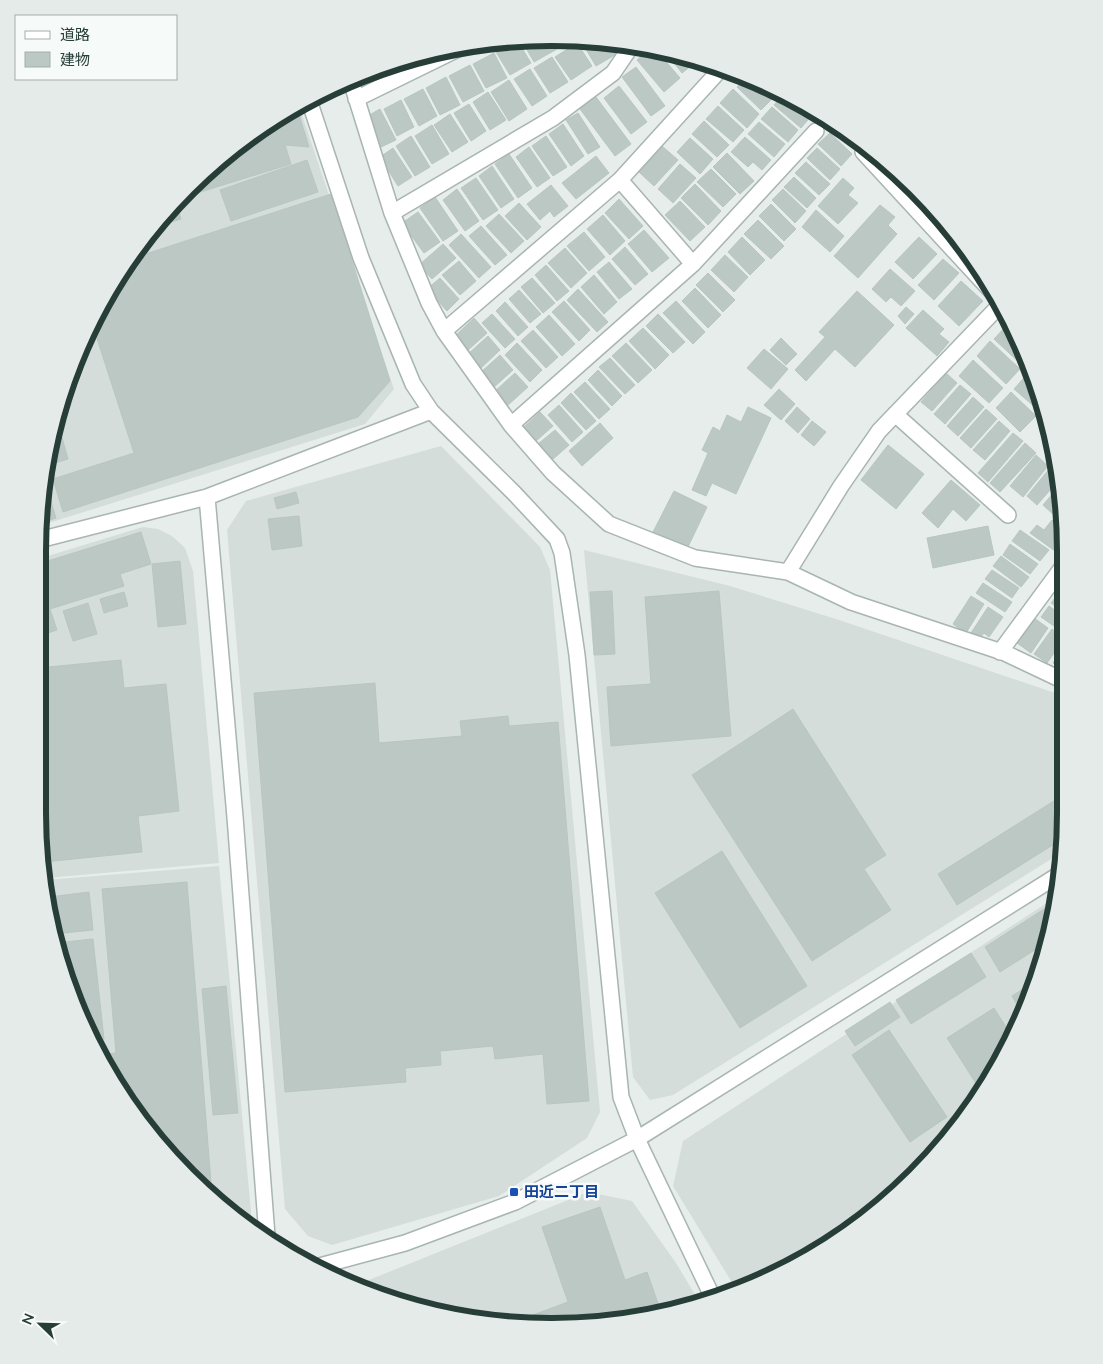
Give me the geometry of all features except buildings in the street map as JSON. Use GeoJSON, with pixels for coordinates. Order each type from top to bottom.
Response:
{"type":"FeatureCollection","features":[{"type":"Feature","properties":{"kind":"street"},"geometry":{"type":"LineString","coordinates":[[392,214],[553,118],[613,73],[627,53]]}},
{"type":"Feature","properties":{"kind":"street"},"geometry":{"type":"LineString","coordinates":[[356,99],[433,60]]}},
{"type":"Feature","properties":{"kind":"street"},"geometry":{"type":"LineString","coordinates":[[444,331],[620,180],[716,74]]}},
{"type":"Feature","properties":{"kind":"street"},"geometry":{"type":"LineString","coordinates":[[353,87],[392,214],[429,303],[444,331],[510,425],[553,473],[609,524],[696,558],[788,572],[851,602],[1000,652],[1057,678]]}},
{"type":"Feature","properties":{"kind":"street"},"geometry":{"type":"LineString","coordinates":[[311,107],[360,258],[413,384],[431,410],[514,493],[557,540],[562,553],[577,656],[621,1097],[637,1139],[709,1292]]}},
{"type":"Feature","properties":{"kind":"street"},"geometry":{"type":"LineString","coordinates":[[510,425],[693,264],[816,131]]}},
{"type":"Feature","properties":{"kind":"street"},"geometry":{"type":"LineString","coordinates":[[871,161],[969,267]]}},
{"type":"Feature","properties":{"kind":"street"},"geometry":{"type":"LineString","coordinates":[[620,180],[693,264]]}},
{"type":"Feature","properties":{"kind":"street"},"geometry":{"type":"LineString","coordinates":[[788,572],[841,486],[879,431],[995,310]]}},
{"type":"Feature","properties":{"kind":"street"},"geometry":{"type":"LineString","coordinates":[[46,538],[207,497],[431,410]]}},
{"type":"Feature","properties":{"kind":"street"},"geometry":{"type":"LineString","coordinates":[[896,414],[1008,515]]}},
{"type":"Feature","properties":{"kind":"street"},"geometry":{"type":"LineString","coordinates":[[207,497],[267,1230]]}},
{"type":"Feature","properties":{"kind":"street"},"geometry":{"type":"LineString","coordinates":[[1000,652],[1057,575]]}},
{"type":"Feature","properties":{"kind":"street"},"geometry":{"type":"LineString","coordinates":[[325,1264],[405,1243],[515,1202],[637,1139],[1052,879]]}},
{"type":"Feature","properties":{"kind":"shaded area"},"geometry":{"type":"Polygon","coordinates":[[[301,113],[394,389],[365,424],[47,524],[56,453],[73,389],[98,328],[131,271],[172,218],[194,194],[244,151],[271,131],[301,113]]]}},
{"type":"Feature","properties":{"kind":"shaded area"},"geometry":{"type":"Polygon","coordinates":[[[441,446],[540,547],[550,570],[600,1112],[587,1138],[499,1196],[332,1245],[308,1236],[285,1209],[227,530],[246,501],[441,446]]]}},
{"type":"Feature","properties":{"kind":"shaded area"},"geometry":{"type":"Polygon","coordinates":[[[143,527],[158,529],[172,536],[185,548],[193,571],[219,863],[51,878],[47,846],[46,812],[46,557],[143,527]]]}},
{"type":"Feature","properties":{"kind":"shaded area"},"geometry":{"type":"Polygon","coordinates":[[[584,550],[730,586],[839,620],[1057,694],[1057,812],[1055,857],[673,1095],[650,1100],[633,1077],[584,550]]]}},
{"type":"Feature","properties":{"kind":"shaded area"},"geometry":{"type":"Polygon","coordinates":[[[219,866],[251,1218],[218,1192],[172,1146],[131,1093],[114,1065],[98,1036],[73,975],[63,943],[51,880],[219,866]]]}},
{"type":"Feature","properties":{"kind":"shaded area"},"geometry":{"type":"Polygon","coordinates":[[[1048,902],[1040,943],[1018,1006],[1005,1036],[972,1093],[931,1146],[909,1170],[885,1192],[832,1233],[775,1266],[733,1284],[673,1186],[683,1141],[1048,902]]]}},
{"type":"Feature","properties":{"kind":"shaded area"},"geometry":{"type":"Polygon","coordinates":[[[588,1192],[632,1201],[676,1263],[696,1297],[650,1308],[585,1317],[518,1317],[453,1308],[421,1301],[365,1282],[588,1192]]]}},
{"type":"Feature","properties":{"kind":"place","name":"田近二丁目"},"geometry":{"type":"Point","coordinates":[514,1192]}}]}
